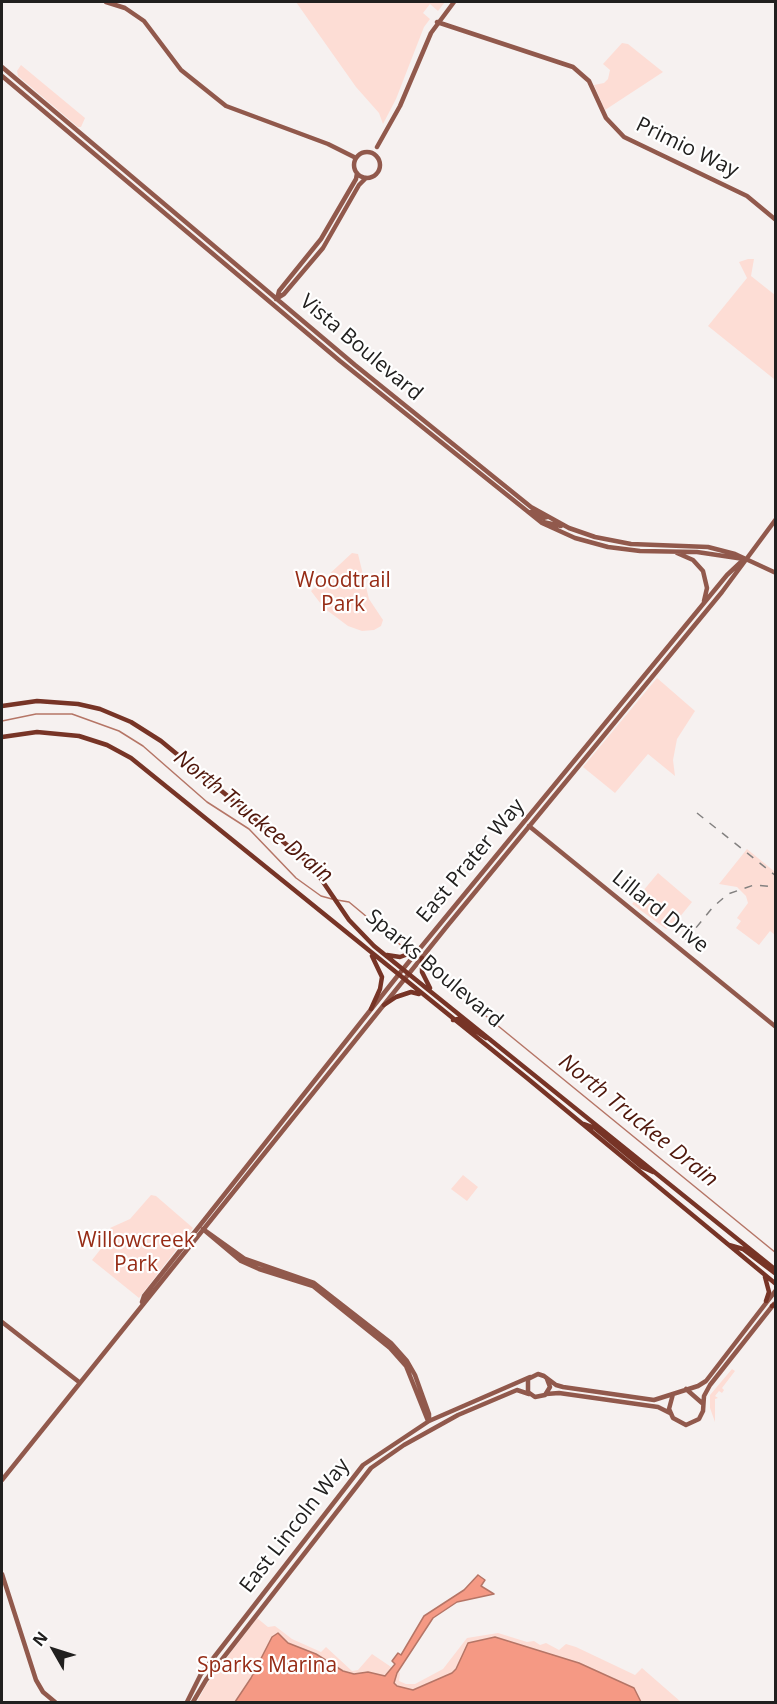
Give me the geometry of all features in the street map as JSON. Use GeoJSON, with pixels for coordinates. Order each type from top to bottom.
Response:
{"type":"FeatureCollection","features":[{"type":"Feature","properties":{"kind":"main road"},"geometry":{"type":"LineString","coordinates":[[106,2],[125,8],[144,21],[181,70],[226,106],[328,144],[356,158]]}},
{"type":"Feature","properties":{"kind":"main road"},"geometry":{"type":"LineString","coordinates":[[277,299],[281,287],[321,239],[356,179],[354,164],[356,158],[361,153],[377,147],[400,106],[437,22],[454,2]]}},
{"type":"Feature","properties":{"kind":"main road","name":"Primio Way"},"geometry":{"type":"LineString","coordinates":[[437,22],[573,67],[589,81],[606,118],[624,137],[747,196],[776,220]]}},
{"type":"Feature","properties":{"kind":"main road","name":"Vista Boulevard"},"geometry":{"type":"LineString","coordinates":[[2,67],[277,299],[512,493],[547,517],[569,528],[620,543],[708,547],[735,554],[776,573]]}},
{"type":"Feature","properties":{"kind":"main road","name":"Vista Boulevard"},"geometry":{"type":"LineString","coordinates":[[2,76],[272,303],[542,523],[575,538],[608,547],[640,551],[697,552],[744,559]]}},
{"type":"Feature","properties":{"kind":"main road"},"geometry":{"type":"LineString","coordinates":[[272,303],[284,294],[323,248],[359,185],[366,178],[379,172],[377,147]]}},
{"type":"Feature","properties":{"kind":"main road"},"geometry":{"type":"LineString","coordinates":[[369,151],[378,157]]}},
{"type":"Feature","properties":{"kind":"main road"},"geometry":{"type":"LineString","coordinates":[[357,173],[366,178]]}},
{"type":"Feature","properties":{"kind":"main road"},"geometry":{"type":"LineString","coordinates":[[520,507],[542,518],[547,517]]}},
{"type":"Feature","properties":{"kind":"main road","name":"East Prater Way"},"geometry":{"type":"LineString","coordinates":[[2,1479],[142,1302],[150,1298],[201,1227],[398,975],[776,519]]}},
{"type":"Feature","properties":{"kind":"main road"},"geometry":{"type":"LineString","coordinates":[[542,523],[569,528]]}},
{"type":"Feature","properties":{"kind":"main road"},"geometry":{"type":"LineString","coordinates":[[669,551],[689,557],[703,571],[707,588],[701,609]]}},
{"type":"Feature","properties":{"kind":"main road","name":"East Prater Way"},"geometry":{"type":"LineString","coordinates":[[201,1227],[722,592],[744,559]]}},
{"type":"Feature","properties":{"kind":"main road","name":"Sparks Boulevard"},"geometry":{"type":"LineString","coordinates":[[2,706],[37,701],[78,704],[100,709],[131,722],[161,741],[312,868],[361,934],[776,1272]]}},
{"type":"Feature","properties":{"kind":"main road","name":"Sparks Boulevard"},"geometry":{"type":"LineString","coordinates":[[2,737],[37,732],[64,733],[94,740],[119,751],[142,766],[584,1124],[726,1245],[776,1284]]}},
{"type":"Feature","properties":{"kind":"main road","name":"Lillard Drive"},"geometry":{"type":"LineString","coordinates":[[524,822],[776,1027]]}},
{"type":"Feature","properties":{"kind":"main road"},"geometry":{"type":"LineString","coordinates":[[385,954],[400,957],[419,950]]}},
{"type":"Feature","properties":{"kind":"main road"},"geometry":{"type":"LineString","coordinates":[[369,951],[382,977],[380,989],[371,1009]]}},
{"type":"Feature","properties":{"kind":"main road"},"geometry":{"type":"LineString","coordinates":[[422,958],[424,979],[435,995]]}},
{"type":"Feature","properties":{"kind":"main road"},"geometry":{"type":"LineString","coordinates":[[384,1005],[396,997],[411,992],[425,996]]}},
{"type":"Feature","properties":{"kind":"main road"},"geometry":{"type":"LineString","coordinates":[[453,1020],[458,1019],[491,1040]]}},
{"type":"Feature","properties":{"kind":"main road"},"geometry":{"type":"LineString","coordinates":[[584,1124],[591,1126],[642,1167],[658,1174]]}},
{"type":"Feature","properties":{"kind":"main road"},"geometry":{"type":"LineString","coordinates":[[201,1227],[245,1259],[314,1282],[392,1345],[407,1361],[415,1375],[432,1428]]}},
{"type":"Feature","properties":{"kind":"main road"},"geometry":{"type":"LineString","coordinates":[[726,1245],[743,1249],[776,1272]]}},
{"type":"Feature","properties":{"kind":"main road"},"geometry":{"type":"LineString","coordinates":[[764,1275],[769,1292],[766,1301]]}},
{"type":"Feature","properties":{"kind":"main road"},"geometry":{"type":"LineString","coordinates":[[774,1304],[710,1385],[704,1396],[704,1406],[699,1419],[691,1424],[676,1421],[670,1414],[658,1407],[560,1392],[537,1398],[529,1394],[526,1385],[530,1377],[540,1374],[563,1387],[654,1400],[706,1381],[776,1290]]}},
{"type":"Feature","properties":{"kind":"main road"},"geometry":{"type":"LineString","coordinates":[[2,1322],[79,1382]]}},
{"type":"Feature","properties":{"kind":"main road","name":"East Lincoln Way"},"geometry":{"type":"LineString","coordinates":[[187,1702],[201,1674],[353,1476],[379,1453],[429,1421],[530,1377]]}},
{"type":"Feature","properties":{"kind":"main road"},"geometry":{"type":"LineString","coordinates":[[546,1394],[550,1387],[547,1379]]}},
{"type":"Feature","properties":{"kind":"main road"},"geometry":{"type":"LineString","coordinates":[[686,1389],[695,1394],[704,1406]]}},
{"type":"Feature","properties":{"kind":"main road","name":"East Lincoln Way"},"geometry":{"type":"LineString","coordinates":[[194,1702],[206,1680],[367,1472],[391,1453],[432,1428],[502,1395],[517,1390],[529,1394]]}},
{"type":"Feature","properties":{"kind":"main road"},"geometry":{"type":"LineString","coordinates":[[670,1414],[670,1403],[674,1394]]}},
{"type":"Feature","properties":{"kind":"main road"},"geometry":{"type":"LineString","coordinates":[[2,1575],[36,1680],[55,1702]]}},
{"type":"Feature","properties":{"kind":"green space"},"geometry":{"type":"Polygon","coordinates":[[[296,2],[445,2],[438,11],[430,4],[423,13],[430,19],[424,27],[396,99],[383,124],[379,113],[356,87],[296,2]]]}},
{"type":"Feature","properties":{"kind":"green space"},"geometry":{"type":"Polygon","coordinates":[[[622,43],[628,44],[663,72],[605,110],[594,85],[604,83],[608,79],[610,70],[603,64],[622,43]]]}},
{"type":"Feature","properties":{"kind":"green space"},"geometry":{"type":"Polygon","coordinates":[[[21,65],[85,118],[81,127],[78,127],[18,76],[17,71],[21,65]]]}},
{"type":"Feature","properties":{"kind":"green space"},"geometry":{"type":"Polygon","coordinates":[[[754,259],[751,276],[775,295],[774,379],[708,326],[747,278],[739,262],[754,259]]]}},
{"type":"Feature","properties":{"kind":"green space","name":"Woodtrail Park"},"geometry":{"type":"Polygon","coordinates":[[[352,553],[358,554],[369,599],[383,620],[381,626],[374,630],[362,631],[348,626],[324,608],[311,591],[352,553]]]}},
{"type":"Feature","properties":{"kind":"green space"},"geometry":{"type":"Polygon","coordinates":[[[657,678],[695,711],[677,739],[673,760],[675,776],[648,754],[615,793],[583,767],[657,678]]]}},
{"type":"Feature","properties":{"kind":"green space"},"geometry":{"type":"Polygon","coordinates":[[[747,849],[775,872],[775,935],[770,931],[759,945],[736,928],[741,921],[737,918],[748,903],[746,896],[737,887],[719,884],[747,849]]]}},
{"type":"Feature","properties":{"kind":"green space"},"geometry":{"type":"Polygon","coordinates":[[[658,873],[692,902],[674,924],[666,929],[632,904],[658,873]]]}},
{"type":"Feature","properties":{"kind":"green space"},"geometry":{"type":"Polygon","coordinates":[[[463,1175],[478,1187],[467,1201],[451,1189],[463,1175]]]}},
{"type":"Feature","properties":{"kind":"green space","name":"Willowcreek Park"},"geometry":{"type":"Polygon","coordinates":[[[151,1195],[156,1196],[193,1228],[139,1298],[92,1260],[111,1236],[110,1228],[130,1219],[151,1195]]]}},
{"type":"Feature","properties":{"kind":"green space"},"geometry":{"type":"Polygon","coordinates":[[[732,1369],[735,1371],[722,1388],[724,1390],[722,1393],[719,1391],[715,1396],[718,1398],[715,1399],[715,1422],[710,1408],[710,1395],[732,1369]]]}},
{"type":"Feature","properties":{"kind":"green space","name":"Sparks Marina"},"geometry":{"type":"Polygon","coordinates":[[[257,1618],[268,1627],[275,1626],[292,1639],[321,1652],[326,1647],[352,1671],[358,1670],[372,1654],[400,1673],[399,1681],[406,1684],[415,1684],[443,1669],[467,1638],[498,1633],[527,1642],[534,1641],[540,1645],[546,1643],[559,1650],[566,1644],[576,1647],[635,1675],[642,1668],[681,1702],[197,1702],[206,1685],[257,1618]]]}},
{"type":"Feature","properties":{"kind":"shaded area","name":"Sparks Marina"},"geometry":{"type":"Polygon","coordinates":[[[478,1575],[485,1580],[481,1586],[494,1594],[457,1602],[433,1618],[397,1673],[394,1683],[397,1686],[413,1690],[452,1673],[468,1643],[495,1637],[579,1663],[634,1688],[641,1702],[235,1702],[251,1678],[272,1637],[278,1633],[288,1643],[316,1654],[343,1671],[354,1674],[368,1672],[385,1676],[395,1664],[392,1661],[398,1653],[401,1655],[424,1616],[464,1590],[478,1575]]]}},
{"type":"Feature","properties":{"kind":"waterway","name":"North Truckee Drain"},"geometry":{"type":"LineString","coordinates":[[2,721],[36,714],[72,714],[119,731],[143,746],[207,802],[249,829],[296,878],[321,896],[332,899]]}},
{"type":"Feature","properties":{"kind":"waterway","name":"North Truckee Drain"},"geometry":{"type":"LineString","coordinates":[[337,900],[349,902],[409,952]]}},
{"type":"Feature","properties":{"kind":"waterway","name":"North Truckee Drain"},"geometry":{"type":"LineString","coordinates":[[426,967],[776,1253]]}},
{"type":"Feature","properties":{"kind":"railway"},"geometry":{"type":"LineString","coordinates":[[697,813],[776,876]]}},
{"type":"Feature","properties":{"kind":"railway"},"geometry":{"type":"LineString","coordinates":[[686,940],[713,907],[728,894],[754,885],[776,887]]}}]}
